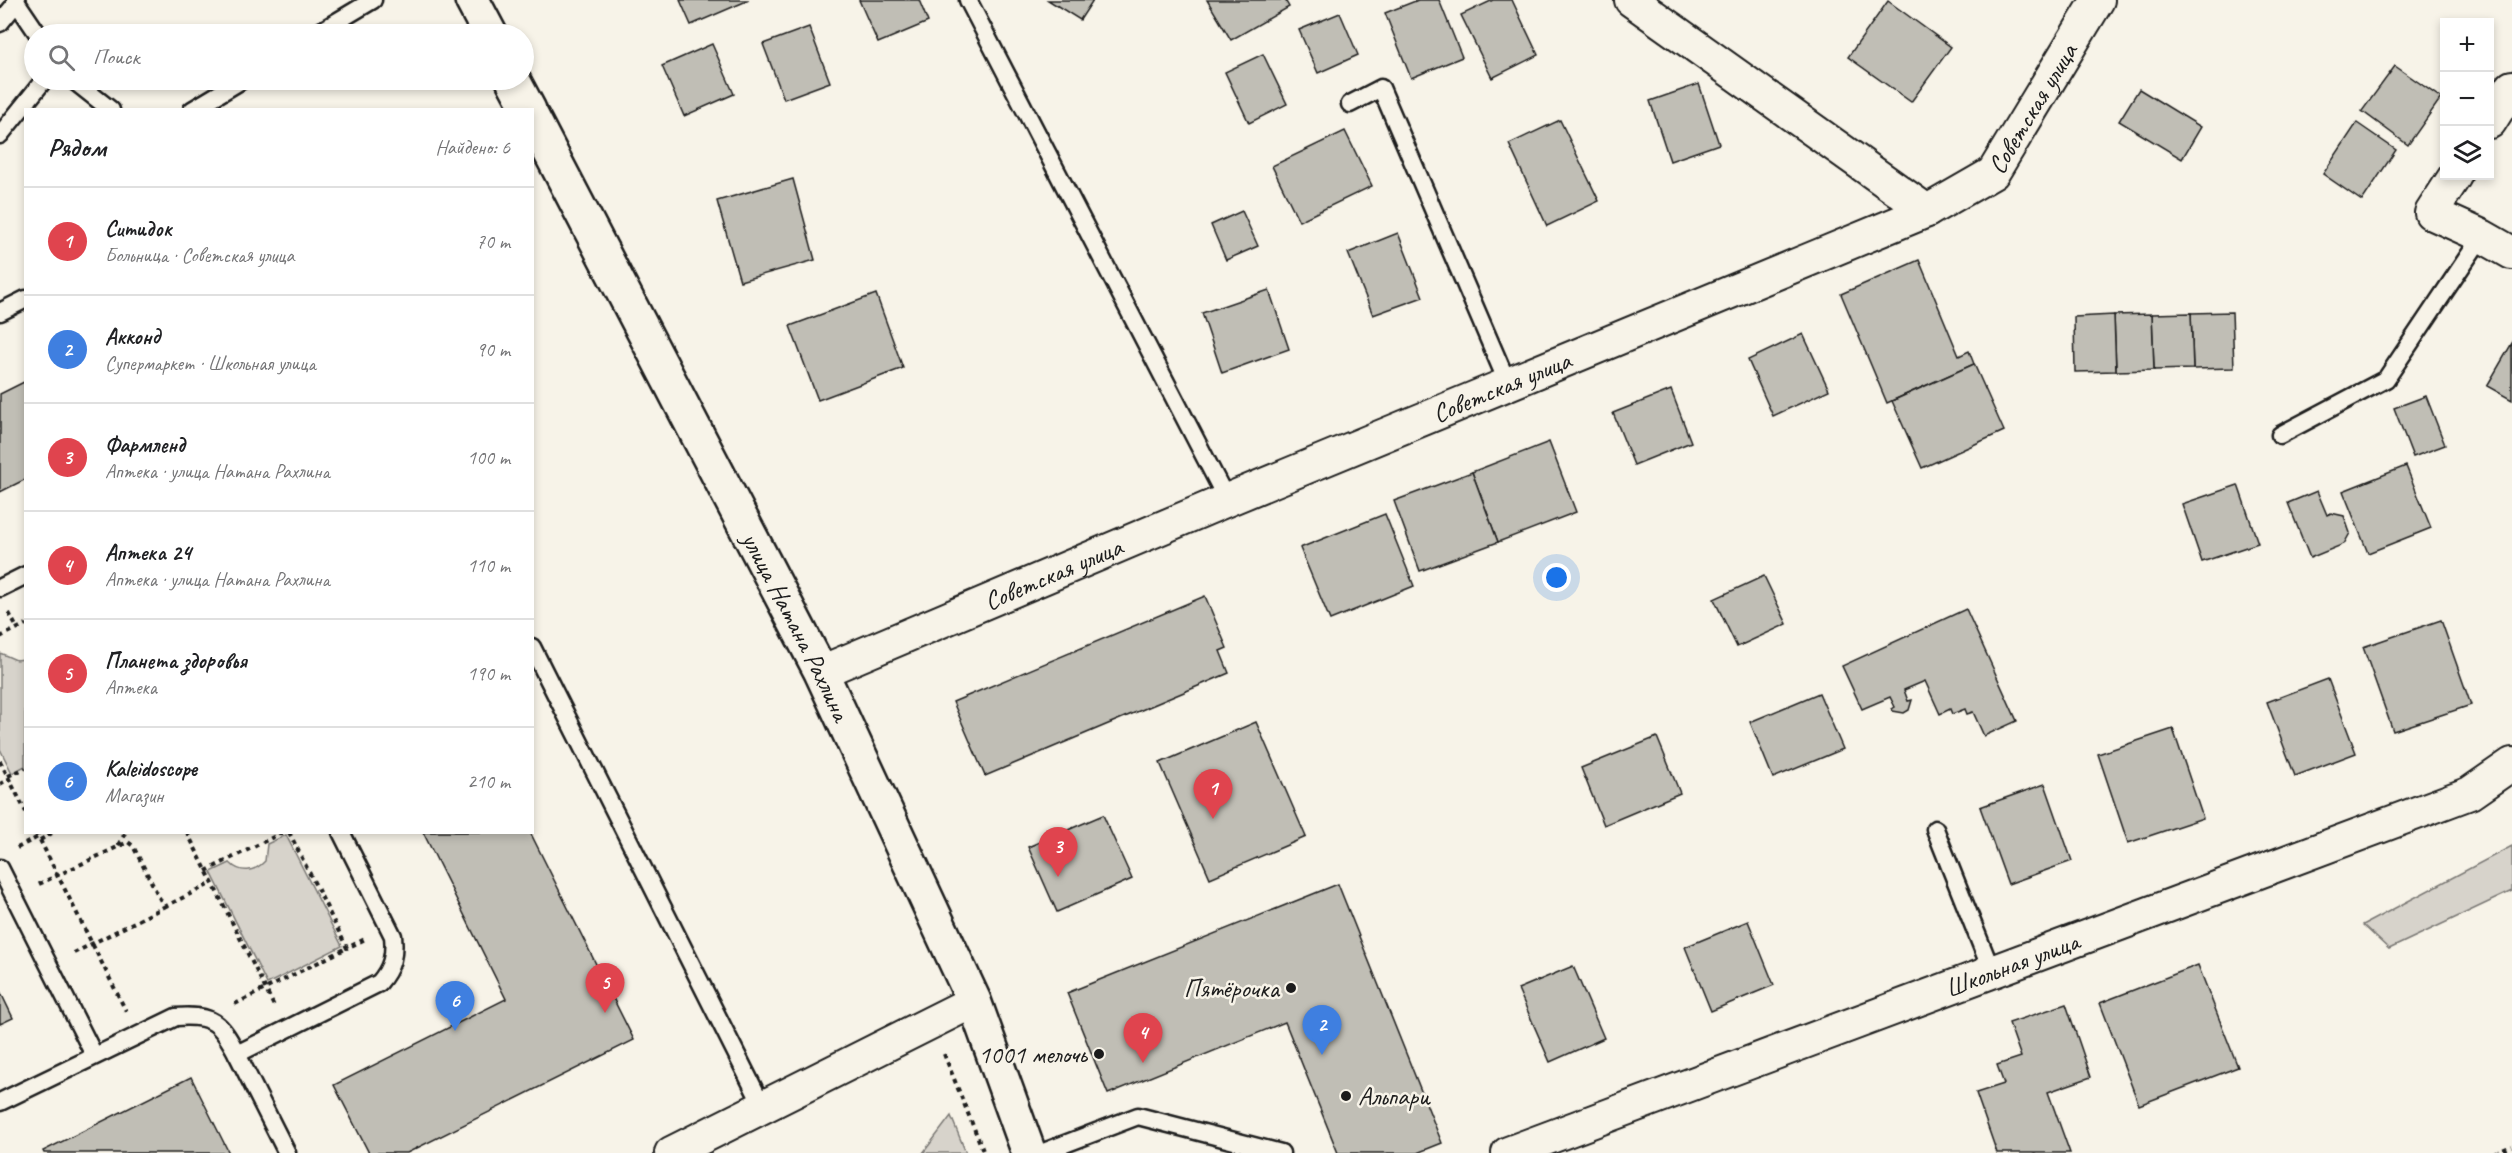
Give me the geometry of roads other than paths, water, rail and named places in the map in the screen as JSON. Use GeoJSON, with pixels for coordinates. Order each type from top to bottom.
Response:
{"type":"FeatureCollection","features":[{"type":"Feature","properties":{"kind":"street"},"geometry":{"type":"LineString","coordinates":[[472,0],[485,24]]}},
{"type":"Feature","properties":{"kind":"street"},"geometry":{"type":"LineString","coordinates":[[1631,0],[1927,211]]}},
{"type":"Feature","properties":{"kind":"street","name":"Советская улица"},"geometry":{"type":"LineString","coordinates":[[821,672],[1227,500],[1927,211],[1993,173],[2098,0]]}},
{"type":"Feature","properties":{"kind":"street"},"geometry":{"type":"LineString","coordinates":[[2494,116],[2512,87]]}},
{"type":"Feature","properties":{"kind":"street"},"geometry":{"type":"LineString","coordinates":[[518,90],[528,108]]}},
{"type":"Feature","properties":{"kind":"street","name":"улица Натана Рахлина"},"geometry":{"type":"LineString","coordinates":[[534,121],[821,672],[974,1001],[1029,1153]]}},
{"type":"Feature","properties":{"kind":"street"},"geometry":{"type":"LineString","coordinates":[[2452,180],[2431,213],[2482,236],[2512,253]]}},
{"type":"Feature","properties":{"kind":"street","name":"Школьная улица"},"geometry":{"type":"LineString","coordinates":[[1508,1153],[2470,793],[2512,764]]}},
{"type":"Feature","properties":{"kind":"street"},"geometry":{"type":"LineString","coordinates":[[671,1153],[974,1001]]}},
{"type":"Feature","properties":{"kind":"lane"},"geometry":{"type":"LineString","coordinates":[[333,24],[373,0]]}},
{"type":"Feature","properties":{"kind":"lane"},"geometry":{"type":"LineString","coordinates":[[968,0],[1227,500]]}},
{"type":"Feature","properties":{"kind":"lane"},"geometry":{"type":"LineString","coordinates":[[0,23],[16,1],[31,24]]}},
{"type":"Feature","properties":{"kind":"lane"},"geometry":{"type":"LineString","coordinates":[[1350,105],[1381,88],[1508,384]]}},
{"type":"Feature","properties":{"kind":"lane"},"geometry":{"type":"LineString","coordinates":[[0,135],[36,90]]}},
{"type":"Feature","properties":{"kind":"lane"},"geometry":{"type":"LineString","coordinates":[[86,90],[108,108]]}},
{"type":"Feature","properties":{"kind":"lane"},"geometry":{"type":"LineString","coordinates":[[195,108],[225,90]]}},
{"type":"Feature","properties":{"kind":"lane"},"geometry":{"type":"LineString","coordinates":[[2280,435],[2386,379],[2482,236]]}},
{"type":"Feature","properties":{"kind":"lane"},"geometry":{"type":"LineString","coordinates":[[0,312],[24,300]]}},
{"type":"Feature","properties":{"kind":"lane"},"geometry":{"type":"LineString","coordinates":[[0,588],[24,576]]}},
{"type":"Feature","properties":{"kind":"lane"},"geometry":{"type":"LineString","coordinates":[[534,651],[763,1107]]}},
{"type":"Feature","properties":{"kind":"lane"},"geometry":{"type":"LineString","coordinates":[[1935,829],[1992,972]]}},
{"type":"Feature","properties":{"kind":"lane"},"geometry":{"type":"LineString","coordinates":[[237,1054],[379,983],[387,974],[395,951],[393,936],[342,834]]}},
{"type":"Feature","properties":{"kind":"lane"},"geometry":{"type":"LineString","coordinates":[[0,868],[94,1055]]}},
{"type":"Feature","properties":{"kind":"lane"},"geometry":{"type":"LineString","coordinates":[[0,1102],[137,1034],[176,1017],[190,1016],[206,1019],[226,1031],[287,1153]]}},
{"type":"Feature","properties":{"kind":"lane"},"geometry":{"type":"LineString","coordinates":[[1041,1153],[1138,1116],[1281,1153]]}},
{"type":"Feature","properties":{"kind":"place","name":"Ситидок"},"geometry":{"type":"Point","coordinates":[1213,819]}},
{"type":"Feature","properties":{"kind":"place","name":"Фармленд"},"geometry":{"type":"Point","coordinates":[1058,877]}},
{"type":"Feature","properties":{"kind":"place","name":"Пятёрочка"},"geometry":{"type":"Point","coordinates":[1291,988]}},
{"type":"Feature","properties":{"kind":"place","name":"Планета здоровья"},"geometry":{"type":"Point","coordinates":[605,1013]}},
{"type":"Feature","properties":{"kind":"place","name":"Kaleidoscope"},"geometry":{"type":"Point","coordinates":[455,1031]}},
{"type":"Feature","properties":{"kind":"place","name":"1001 мелочь"},"geometry":{"type":"Point","coordinates":[1099,1054]}},
{"type":"Feature","properties":{"kind":"place","name":"Акконд"},"geometry":{"type":"Point","coordinates":[1322,1055]}},
{"type":"Feature","properties":{"kind":"place","name":"Аптека 24"},"geometry":{"type":"Point","coordinates":[1143,1063]}},
{"type":"Feature","properties":{"kind":"place","name":"Альпари"},"geometry":{"type":"Point","coordinates":[1346,1096]}}]}
